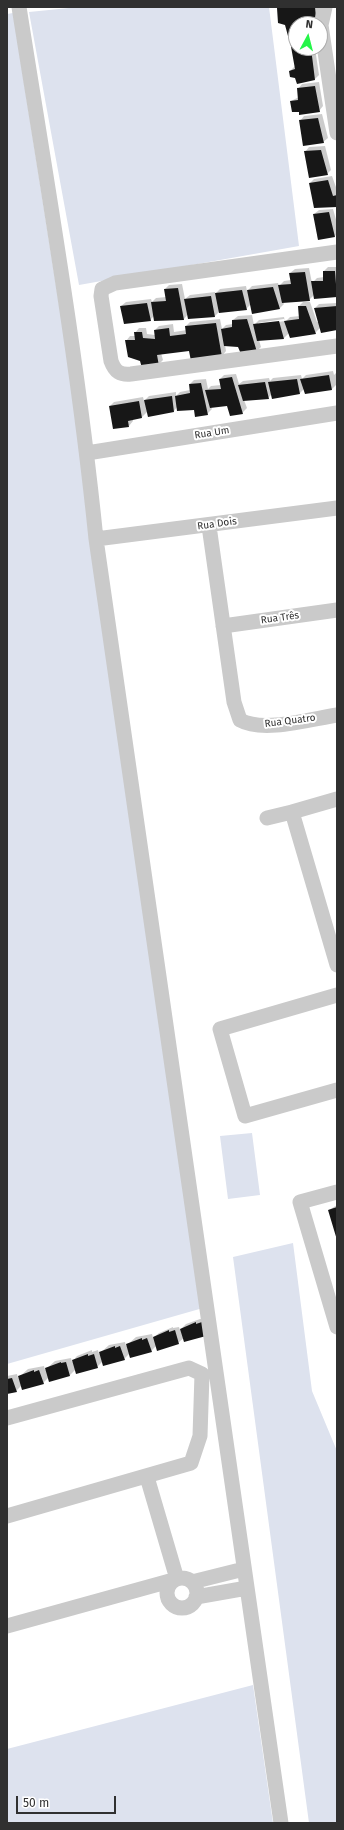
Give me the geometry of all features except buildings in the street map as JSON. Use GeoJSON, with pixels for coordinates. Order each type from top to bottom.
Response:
{"type":"FeatureCollection","features":[{"type":"Feature","properties":{"kind":"street"},"geometry":{"type":"LineString","coordinates":[[19,7],[87,453],[96,539],[282,1823]]}},
{"type":"Feature","properties":{"kind":"street"},"geometry":{"type":"LineString","coordinates":[[325,7],[321,25],[337,133]]}},
{"type":"Feature","properties":{"kind":"street"},"geometry":{"type":"LineString","coordinates":[[337,252],[115,283],[102,289],[101,296],[111,361],[115,370],[119,373],[131,374],[337,346]]}},
{"type":"Feature","properties":{"kind":"street","name":"Rua Um"},"geometry":{"type":"LineString","coordinates":[[87,453],[337,413]]}},
{"type":"Feature","properties":{"kind":"street","name":"Rua Dois"},"geometry":{"type":"LineString","coordinates":[[96,539],[209,526],[337,508]]}},
{"type":"Feature","properties":{"kind":"street","name":"Rua Quatro"},"geometry":{"type":"LineString","coordinates":[[209,526],[234,702],[240,720],[249,724],[278,724],[337,715]]}},
{"type":"Feature","properties":{"kind":"street","name":"Rua Três"},"geometry":{"type":"LineString","coordinates":[[223,626],[337,610]]}},
{"type":"Feature","properties":{"kind":"street"},"geometry":{"type":"LineString","coordinates":[[267,818],[337,799]]}},
{"type":"Feature","properties":{"kind":"street"},"geometry":{"type":"LineString","coordinates":[[292,812],[337,965]]}},
{"type":"Feature","properties":{"kind":"street"},"geometry":{"type":"LineString","coordinates":[[337,995],[220,1029],[245,1116],[337,1090]]}},
{"type":"Feature","properties":{"kind":"street"},"geometry":{"type":"LineString","coordinates":[[337,1192],[300,1202],[337,1327]]}},
{"type":"Feature","properties":{"kind":"street"},"geometry":{"type":"LineString","coordinates":[[7,1418],[189,1368],[202,1374],[200,1436],[191,1463],[147,1477],[7,1516]]}},
{"type":"Feature","properties":{"kind":"street"},"geometry":{"type":"LineString","coordinates":[[147,1477],[177,1579]]}},
{"type":"Feature","properties":{"kind":"street"},"geometry":{"type":"LineString","coordinates":[[192,1582],[244,1569]]}},
{"type":"Feature","properties":{"kind":"street"},"geometry":{"type":"LineString","coordinates":[[7,1626],[177,1579],[185,1578],[192,1582],[196,1589],[196,1597],[192,1604],[186,1607],[177,1607],[170,1602],[167,1591],[170,1584],[177,1579]]}},
{"type":"Feature","properties":{"kind":"street"},"geometry":{"type":"LineString","coordinates":[[196,1597],[248,1588]]}},
{"type":"Feature","properties":{"kind":"shaded area"},"geometry":{"type":"Polygon","coordinates":[[[79,7],[269,7],[299,246],[79,285],[29,12],[79,7]]]}},
{"type":"Feature","properties":{"kind":"shaded area"},"geometry":{"type":"Polygon","coordinates":[[[13,13],[83,456],[203,1308],[7,1364],[7,14],[13,13]]]}},
{"type":"Feature","properties":{"kind":"shaded area"},"geometry":{"type":"Polygon","coordinates":[[[252,1133],[260,1195],[228,1199],[220,1136],[252,1133]]]}},
{"type":"Feature","properties":{"kind":"shaded area"},"geometry":{"type":"Polygon","coordinates":[[[293,1243],[312,1391],[337,1451],[337,1823],[309,1823],[233,1257],[293,1243]]]}},
{"type":"Feature","properties":{"kind":"shaded area"},"geometry":{"type":"Polygon","coordinates":[[[253,1685],[273,1823],[7,1823],[7,1749],[253,1685]]]}}]}
